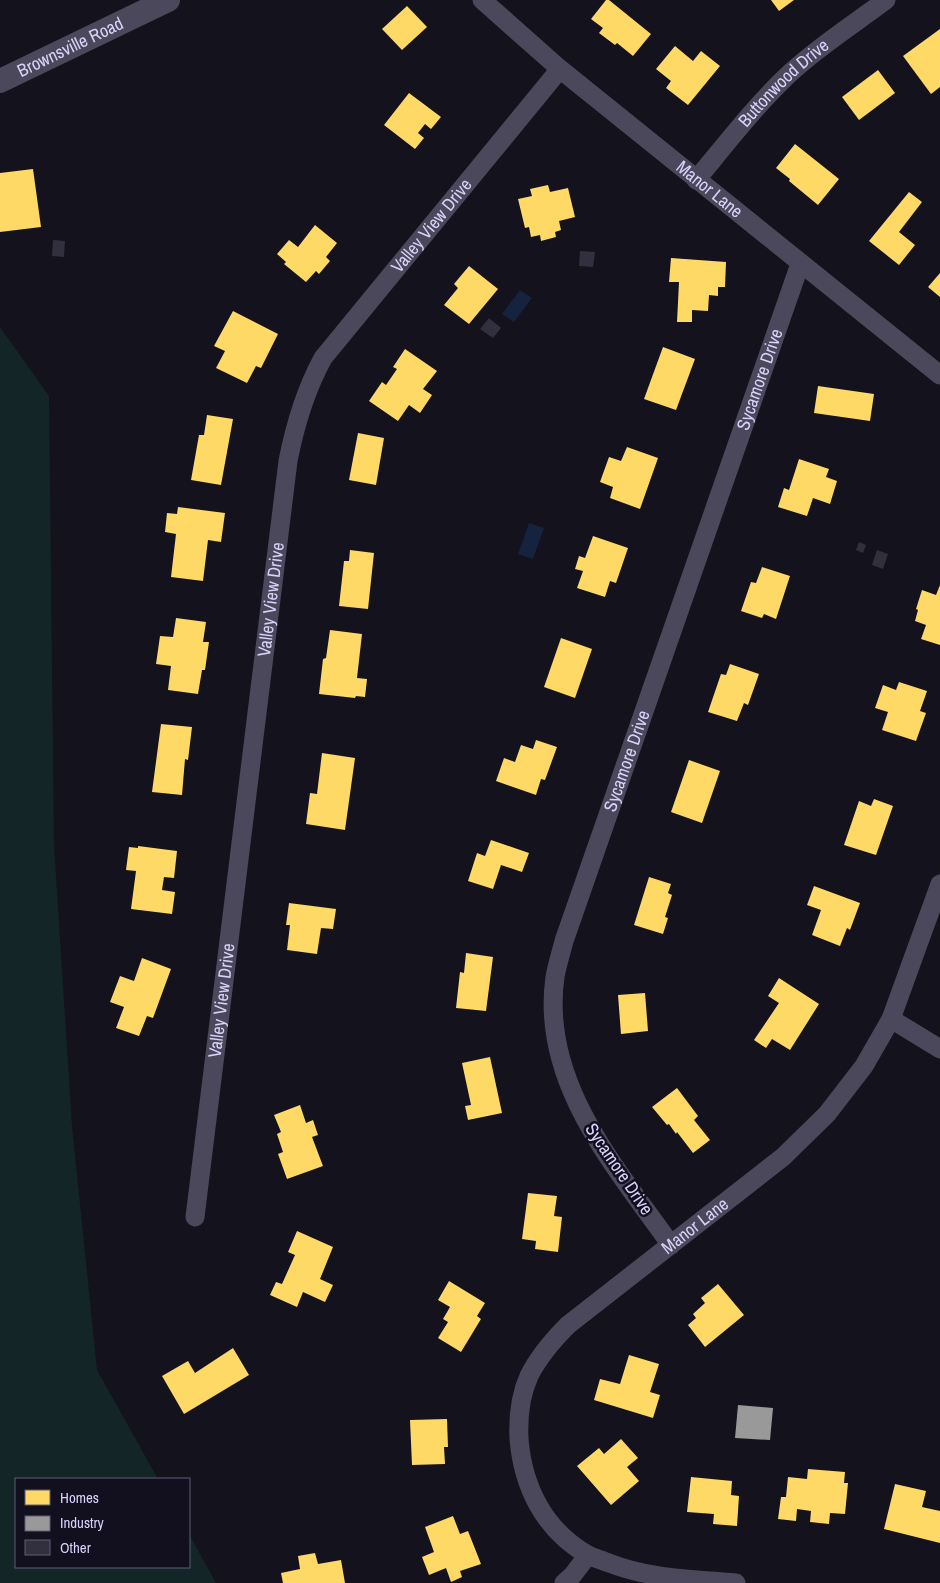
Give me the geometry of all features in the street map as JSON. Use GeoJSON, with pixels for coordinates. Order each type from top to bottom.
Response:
{"type":"FeatureCollection","features":[{"type":"Feature","properties":{"kind":"street","name":"Brownsville Road"},"geometry":{"type":"LineString","coordinates":[[0,81],[168,0]]}},
{"type":"Feature","properties":{"kind":"street","name":"Manor Lane"},"geometry":{"type":"LineString","coordinates":[[482,0],[560,69],[940,375]]}},
{"type":"Feature","properties":{"kind":"street","name":"Buttonwood Drive"},"geometry":{"type":"LineString","coordinates":[[696,180],[758,106],[790,74],[815,52],[886,0]]}},
{"type":"Feature","properties":{"kind":"street","name":"Valley View Drive"},"geometry":{"type":"LineString","coordinates":[[195,1217],[288,462],[294,429],[311,380],[324,358],[560,69]]}},
{"type":"Feature","properties":{"kind":"street","name":"Sycamore Drive"},"geometry":{"type":"LineString","coordinates":[[671,1245],[604,1150],[578,1107],[563,1069],[557,1043],[554,1014],[555,978],[564,940],[800,264]]}},
{"type":"Feature","properties":{"kind":"street","name":"Manor Lane"},"geometry":{"type":"LineString","coordinates":[[736,1583],[654,1576],[630,1571],[588,1555],[572,1544],[541,1512],[528,1486],[521,1460],[518,1423],[521,1399],[529,1377],[540,1357],[568,1325],[783,1157],[827,1114],[864,1066],[891,1020],[940,884]]}},
{"type":"Feature","properties":{"kind":"street"},"geometry":{"type":"LineString","coordinates":[[891,1020],[940,1049]]}},
{"type":"Feature","properties":{"kind":"street"},"geometry":{"type":"LineString","coordinates":[[564,1583],[572,1576],[588,1555]]}},
{"type":"Feature","properties":{"kind":"shaded area"},"geometry":{"type":"Polygon","coordinates":[[[0,327],[49,396],[54,845],[72,1126],[97,1370],[157,1478],[15,1478],[15,1568],[190,1568],[190,1536],[216,1583],[0,1583],[0,327]]]}},
{"type":"Feature","properties":{"kind":"water"},"geometry":{"type":"Polygon","coordinates":[[[520,290],[532,298],[514,322],[502,314],[520,290]]]}},
{"type":"Feature","properties":{"kind":"water"},"geometry":{"type":"Polygon","coordinates":[[[529,523],[544,528],[533,559],[518,554],[529,523]]]}},
{"type":"Feature","properties":{"kind":"building: Homes"},"geometry":{"type":"Polygon","coordinates":[[[606,0],[609,0],[651,34],[633,56],[617,43],[615,45],[599,33],[603,28],[591,19],[606,0]]]}},
{"type":"Feature","properties":{"kind":"building: Homes"},"geometry":{"type":"Polygon","coordinates":[[[771,0],[794,0],[779,11],[771,0]]]}},
{"type":"Feature","properties":{"kind":"building: Homes"},"geometry":{"type":"Polygon","coordinates":[[[407,6],[427,27],[402,50],[382,29],[407,6]]]}},
{"type":"Feature","properties":{"kind":"building: Homes"},"geometry":{"type":"Polygon","coordinates":[[[940,29],[940,87],[931,94],[903,56],[940,29]]]}},
{"type":"Feature","properties":{"kind":"building: Homes"},"geometry":{"type":"Polygon","coordinates":[[[675,46],[693,61],[701,51],[720,66],[688,105],[666,88],[671,81],[656,69],[675,46]]]}},
{"type":"Feature","properties":{"kind":"building: Homes"},"geometry":{"type":"Polygon","coordinates":[[[878,70],[895,93],[859,120],[842,97],[878,70]]]}},
{"type":"Feature","properties":{"kind":"building: Homes"},"geometry":{"type":"Polygon","coordinates":[[[409,93],[441,117],[431,129],[425,124],[418,133],[424,138],[415,149],[384,125],[409,93]]]}},
{"type":"Feature","properties":{"kind":"building: Homes"},"geometry":{"type":"Polygon","coordinates":[[[795,144],[839,179],[818,205],[776,168],[795,144]]]}},
{"type":"Feature","properties":{"kind":"building: Homes"},"geometry":{"type":"Polygon","coordinates":[[[33,169],[41,227],[0,232],[0,173],[33,169]]]}},
{"type":"Feature","properties":{"kind":"building: Homes"},"geometry":{"type":"Polygon","coordinates":[[[548,185],[550,192],[568,188],[575,217],[559,221],[561,230],[555,232],[556,237],[541,241],[540,235],[531,237],[529,227],[525,228],[518,199],[532,196],[530,189],[548,185]]]}},
{"type":"Feature","properties":{"kind":"building: Homes"},"geometry":{"type":"Polygon","coordinates":[[[909,192],[922,202],[899,232],[915,245],[899,265],[869,241],[909,192]]]}},
{"type":"Feature","properties":{"kind":"building: Homes"},"geometry":{"type":"Polygon","coordinates":[[[315,225],[337,243],[326,257],[330,261],[319,274],[316,271],[306,282],[284,264],[286,262],[277,254],[289,240],[298,247],[315,225]]]}},
{"type":"Feature","properties":{"kind":"building: Homes"},"geometry":{"type":"Polygon","coordinates":[[[671,258],[726,262],[725,287],[718,287],[718,296],[709,295],[708,311],[692,310],[692,322],[677,322],[679,282],[669,282],[671,258]]]}},
{"type":"Feature","properties":{"kind":"building: Homes"},"geometry":{"type":"Polygon","coordinates":[[[469,266],[498,289],[469,324],[444,305],[458,288],[454,284],[469,266]]]}},
{"type":"Feature","properties":{"kind":"building: Homes"},"geometry":{"type":"Polygon","coordinates":[[[940,273],[940,297],[928,287],[940,273]]]}},
{"type":"Feature","properties":{"kind":"building: Homes"},"geometry":{"type":"Polygon","coordinates":[[[233,311],[278,334],[261,368],[256,366],[247,383],[216,368],[225,351],[214,346],[233,311]]]}},
{"type":"Feature","properties":{"kind":"building: Homes"},"geometry":{"type":"Polygon","coordinates":[[[663,347],[695,359],[676,410],[644,399],[663,347]]]}},
{"type":"Feature","properties":{"kind":"building: Homes"},"geometry":{"type":"Polygon","coordinates":[[[405,349],[437,371],[423,389],[432,395],[420,413],[409,405],[398,421],[369,401],[382,382],[386,385],[397,369],[393,367],[405,349]]]}},
{"type":"Feature","properties":{"kind":"building: Homes"},"geometry":{"type":"Polygon","coordinates":[[[818,386],[874,394],[870,421],[814,413],[818,386]]]}},
{"type":"Feature","properties":{"kind":"building: Homes"},"geometry":{"type":"Polygon","coordinates":[[[207,415],[233,419],[221,485],[191,480],[199,435],[204,435],[207,415]]]}},
{"type":"Feature","properties":{"kind":"building: Homes"},"geometry":{"type":"Polygon","coordinates":[[[358,433],[384,438],[376,485],[349,480],[358,433]]]}},
{"type":"Feature","properties":{"kind":"building: Homes"},"geometry":{"type":"Polygon","coordinates":[[[627,447],[658,458],[640,509],[610,498],[613,487],[600,482],[609,457],[621,461],[627,447]]]}},
{"type":"Feature","properties":{"kind":"building: Homes"},"geometry":{"type":"Polygon","coordinates":[[[799,459],[829,469],[826,477],[837,481],[830,504],[813,498],[807,516],[778,507],[784,488],[789,490],[799,459]]]}},
{"type":"Feature","properties":{"kind":"building: Homes"},"geometry":{"type":"Polygon","coordinates":[[[178,507],[225,513],[221,542],[208,540],[203,581],[171,577],[176,534],[165,532],[167,513],[177,514],[178,507]]]}},
{"type":"Feature","properties":{"kind":"building: Homes"},"geometry":{"type":"Polygon","coordinates":[[[593,536],[628,548],[616,583],[610,581],[605,597],[577,588],[583,571],[575,569],[579,556],[585,558],[593,536]]]}},
{"type":"Feature","properties":{"kind":"building: Homes"},"geometry":{"type":"Polygon","coordinates":[[[350,550],[374,553],[368,609],[339,606],[344,561],[349,561],[350,550]]]}},
{"type":"Feature","properties":{"kind":"building: Homes"},"geometry":{"type":"Polygon","coordinates":[[[762,567],[790,576],[776,619],[764,614],[762,618],[741,611],[751,582],[756,583],[762,567]]]}},
{"type":"Feature","properties":{"kind":"building: Homes"},"geometry":{"type":"Polygon","coordinates":[[[940,585],[940,645],[921,639],[926,625],[915,621],[918,610],[916,609],[922,590],[936,595],[940,585]]]}},
{"type":"Feature","properties":{"kind":"building: Homes"},"geometry":{"type":"Polygon","coordinates":[[[176,618],[206,622],[203,642],[209,642],[205,670],[202,670],[198,694],[168,690],[171,666],[156,664],[160,636],[173,637],[176,618]]]}},
{"type":"Feature","properties":{"kind":"building: Homes"},"geometry":{"type":"Polygon","coordinates":[[[330,630],[362,634],[357,678],[367,679],[365,697],[356,696],[355,698],[319,694],[323,659],[326,658],[330,630]]]}},
{"type":"Feature","properties":{"kind":"building: Homes"},"geometry":{"type":"Polygon","coordinates":[[[561,638],[592,649],[575,698],[544,687],[561,638]]]}},
{"type":"Feature","properties":{"kind":"building: Homes"},"geometry":{"type":"Polygon","coordinates":[[[730,664],[759,674],[748,705],[744,703],[737,721],[708,712],[721,674],[726,675],[730,664]]]}},
{"type":"Feature","properties":{"kind":"building: Homes"},"geometry":{"type":"Polygon","coordinates":[[[899,682],[927,691],[920,711],[926,713],[916,741],[882,730],[888,712],[875,708],[883,685],[896,690],[899,682]]]}},
{"type":"Feature","properties":{"kind":"building: Homes"},"geometry":{"type":"Polygon","coordinates":[[[161,724],[192,727],[188,760],[185,759],[182,795],[152,792],[161,724]]]}},
{"type":"Feature","properties":{"kind":"building: Homes"},"geometry":{"type":"Polygon","coordinates":[[[536,740],[557,747],[545,780],[541,779],[536,795],[496,781],[504,758],[515,762],[521,745],[533,749],[536,740]]]}},
{"type":"Feature","properties":{"kind":"building: Homes"},"geometry":{"type":"Polygon","coordinates":[[[322,753],[355,758],[345,830],[306,824],[310,793],[317,794],[322,753]]]}},
{"type":"Feature","properties":{"kind":"building: Homes"},"geometry":{"type":"Polygon","coordinates":[[[689,760],[720,771],[702,823],[671,812],[689,760]]]}},
{"type":"Feature","properties":{"kind":"building: Homes"},"geometry":{"type":"Polygon","coordinates":[[[874,799],[893,806],[876,855],[844,845],[859,801],[871,806],[874,799]]]}},
{"type":"Feature","properties":{"kind":"building: Homes"},"geometry":{"type":"Polygon","coordinates":[[[491,840],[529,853],[522,872],[501,865],[493,889],[468,881],[477,853],[485,856],[491,840]]]}},
{"type":"Feature","properties":{"kind":"building: Homes"},"geometry":{"type":"Polygon","coordinates":[[[138,846],[177,851],[174,878],[164,877],[162,890],[175,892],[172,914],[131,909],[136,871],[126,870],[129,847],[138,848],[138,846]]]}},
{"type":"Feature","properties":{"kind":"building: Homes"},"geometry":{"type":"Polygon","coordinates":[[[649,877],[671,884],[668,893],[672,895],[665,917],[668,918],[663,934],[634,925],[649,877]]]}},
{"type":"Feature","properties":{"kind":"building: Homes"},"geometry":{"type":"Polygon","coordinates":[[[814,886],[860,903],[850,930],[847,928],[840,946],[812,935],[821,910],[807,905],[814,886]]]}},
{"type":"Feature","properties":{"kind":"building: Homes"},"geometry":{"type":"Polygon","coordinates":[[[289,903],[336,909],[333,929],[321,928],[317,954],[287,950],[290,925],[286,925],[289,903]]]}},
{"type":"Feature","properties":{"kind":"building: Homes"},"geometry":{"type":"Polygon","coordinates":[[[466,953],[493,957],[486,1011],[456,1008],[460,972],[464,973],[466,953]]]}},
{"type":"Feature","properties":{"kind":"building: Homes"},"geometry":{"type":"Polygon","coordinates":[[[142,958],[171,969],[153,1018],[147,1016],[139,1036],[116,1028],[124,1007],[110,1002],[120,976],[134,981],[142,958]]]}},
{"type":"Feature","properties":{"kind":"building: Homes"},"geometry":{"type":"Polygon","coordinates":[[[779,978],[819,1004],[790,1050],[772,1039],[766,1048],[754,1040],[779,1003],[768,996],[779,978]]]}},
{"type":"Feature","properties":{"kind":"building: Homes"},"geometry":{"type":"Polygon","coordinates":[[[645,993],[648,1031],[621,1034],[618,995],[645,993]]]}},
{"type":"Feature","properties":{"kind":"building: Homes"},"geometry":{"type":"Polygon","coordinates":[[[490,1057],[502,1113],[468,1120],[465,1106],[471,1105],[462,1063],[490,1057]]]}},
{"type":"Feature","properties":{"kind":"building: Homes"},"geometry":{"type":"Polygon","coordinates":[[[677,1088],[698,1116],[694,1120],[710,1140],[693,1153],[677,1132],[676,1134],[652,1107],[677,1088]]]}},
{"type":"Feature","properties":{"kind":"building: Homes"},"geometry":{"type":"Polygon","coordinates":[[[300,1105],[306,1123],[313,1120],[318,1135],[312,1137],[323,1166],[287,1179],[278,1154],[283,1152],[277,1134],[281,1132],[274,1115],[300,1105]]]}},
{"type":"Feature","properties":{"kind":"building: Homes"},"geometry":{"type":"Polygon","coordinates":[[[528,1193],[557,1196],[554,1216],[562,1217],[558,1252],[535,1249],[536,1241],[522,1239],[528,1193]]]}},
{"type":"Feature","properties":{"kind":"building: Homes"},"geometry":{"type":"Polygon","coordinates":[[[297,1231],[333,1247],[320,1279],[333,1285],[325,1302],[303,1292],[297,1307],[270,1295],[276,1282],[282,1284],[295,1255],[288,1252],[297,1231]]]}},
{"type":"Feature","properties":{"kind":"building: Homes"},"geometry":{"type":"Polygon","coordinates":[[[449,1281],[485,1303],[477,1316],[481,1319],[461,1352],[438,1338],[448,1322],[443,1319],[450,1307],[438,1300],[449,1281]]]}},
{"type":"Feature","properties":{"kind":"building: Homes"},"geometry":{"type":"Polygon","coordinates":[[[718,1284],[744,1315],[705,1347],[688,1325],[696,1318],[693,1314],[705,1303],[701,1298],[718,1284]]]}},
{"type":"Feature","properties":{"kind":"building: Homes"},"geometry":{"type":"Polygon","coordinates":[[[233,1348],[249,1375],[184,1414],[162,1376],[188,1361],[195,1373],[233,1348]]]}},
{"type":"Feature","properties":{"kind":"building: Homes"},"geometry":{"type":"Polygon","coordinates":[[[629,1355],[659,1364],[650,1392],[660,1395],[653,1418],[594,1400],[600,1379],[620,1384],[629,1355]]]}},
{"type":"Feature","properties":{"kind":"building: Homes"},"geometry":{"type":"Polygon","coordinates":[[[447,1419],[448,1447],[444,1447],[445,1464],[412,1465],[410,1420],[447,1419]]]}},
{"type":"Feature","properties":{"kind":"building: Homes"},"geometry":{"type":"Polygon","coordinates":[[[621,1439],[638,1458],[627,1467],[639,1481],[611,1505],[577,1466],[599,1448],[604,1454],[621,1439]]]}},
{"type":"Feature","properties":{"kind":"building: Homes"},"geometry":{"type":"Polygon","coordinates":[[[808,1469],[845,1472],[844,1483],[848,1483],[845,1514],[830,1513],[829,1524],[810,1522],[811,1511],[797,1509],[796,1521],[778,1519],[781,1497],[786,1497],[788,1477],[807,1479],[808,1469]]]}},
{"type":"Feature","properties":{"kind":"building: Homes"},"geometry":{"type":"Polygon","coordinates":[[[691,1477],[732,1481],[731,1495],[739,1496],[737,1526],[713,1524],[714,1514],[687,1512],[691,1477]]]}},
{"type":"Feature","properties":{"kind":"building: Homes"},"geometry":{"type":"Polygon","coordinates":[[[895,1484],[926,1491],[922,1507],[940,1511],[940,1543],[884,1529],[895,1484]]]}},
{"type":"Feature","properties":{"kind":"building: Homes"},"geometry":{"type":"Polygon","coordinates":[[[453,1516],[460,1534],[468,1531],[481,1564],[460,1571],[462,1577],[451,1582],[446,1568],[429,1575],[422,1557],[434,1552],[425,1527],[453,1516]]]}},
{"type":"Feature","properties":{"kind":"building: Homes"},"geometry":{"type":"Polygon","coordinates":[[[315,1553],[318,1564],[341,1560],[345,1583],[283,1583],[281,1573],[300,1569],[298,1556],[315,1553]]]}},
{"type":"Feature","properties":{"kind":"building: Industry"},"geometry":{"type":"Polygon","coordinates":[[[738,1405],[773,1408],[770,1440],[735,1438],[738,1405]]]}},
{"type":"Feature","properties":{"kind":"building: Other"},"geometry":{"type":"Polygon","coordinates":[[[53,240],[65,241],[64,257],[52,256],[53,240]]]}},
{"type":"Feature","properties":{"kind":"building: Other"},"geometry":{"type":"Polygon","coordinates":[[[580,251],[595,252],[593,267],[579,266],[580,251]]]}},
{"type":"Feature","properties":{"kind":"building: Other"},"geometry":{"type":"Polygon","coordinates":[[[489,318],[501,328],[493,338],[480,329],[489,318]]]}},
{"type":"Feature","properties":{"kind":"building: Other"},"geometry":{"type":"Polygon","coordinates":[[[859,542],[866,545],[863,553],[856,550],[859,542]]]}},
{"type":"Feature","properties":{"kind":"building: Other"},"geometry":{"type":"Polygon","coordinates":[[[877,550],[888,554],[883,569],[872,565],[877,550]]]}}]}
